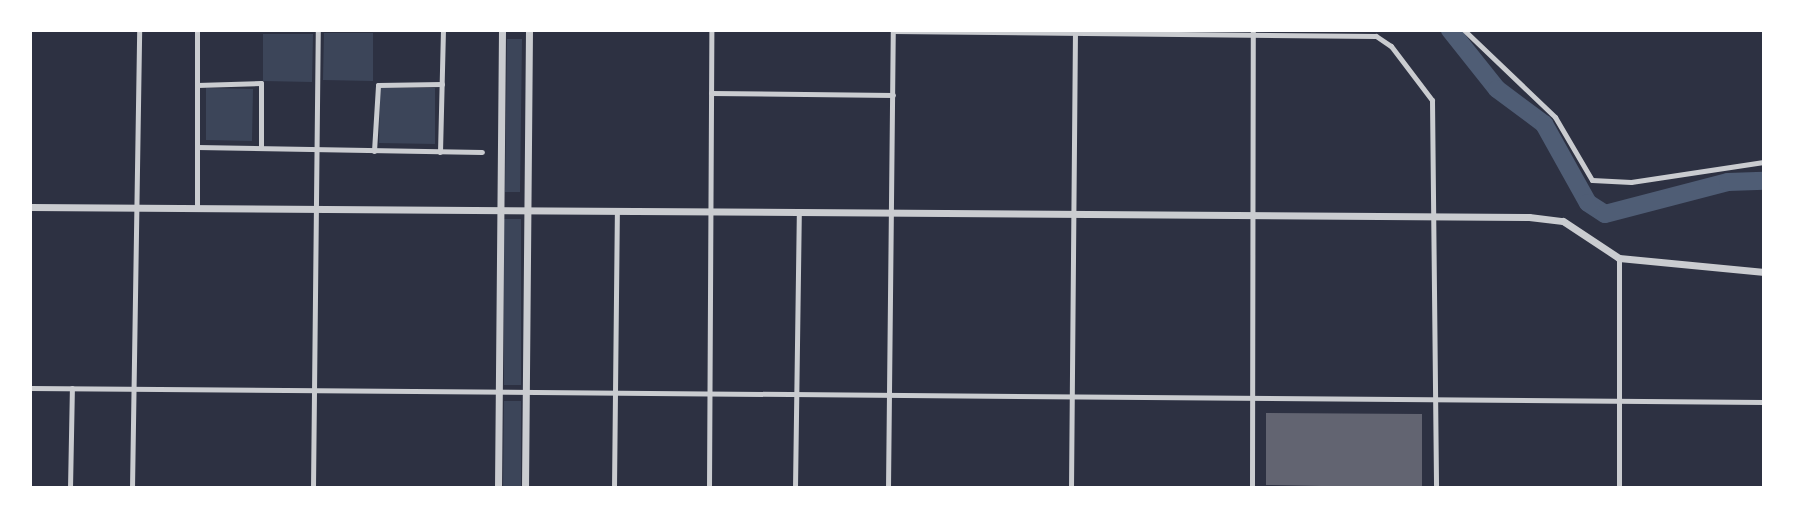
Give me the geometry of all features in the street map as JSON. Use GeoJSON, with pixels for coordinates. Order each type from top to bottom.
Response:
{"type":"FeatureCollection","features":[{"type":"Feature","properties":{"kind":"street"},"geometry":{"type":"LineString","coordinates":[[132,488],[139,30]]}},
{"type":"Feature","properties":{"kind":"street"},"geometry":{"type":"LineString","coordinates":[[197,30],[198,208]]}},
{"type":"Feature","properties":{"kind":"street"},"geometry":{"type":"LineString","coordinates":[[313,488],[318,30]]}},
{"type":"Feature","properties":{"kind":"street"},"geometry":{"type":"LineString","coordinates":[[440,152],[443,30]]}},
{"type":"Feature","properties":{"kind":"street"},"geometry":{"type":"LineString","coordinates":[[498,488],[502,30]]}},
{"type":"Feature","properties":{"kind":"street"},"geometry":{"type":"LineString","coordinates":[[525,488],[529,30]]}},
{"type":"Feature","properties":{"kind":"street"},"geometry":{"type":"LineString","coordinates":[[709,488],[711,30]]}},
{"type":"Feature","properties":{"kind":"street"},"geometry":{"type":"LineString","coordinates":[[1464,30],[1555,117],[1592,180],[1631,183],[1764,162]]}},
{"type":"Feature","properties":{"kind":"street"},"geometry":{"type":"LineString","coordinates":[[888,488],[893,31],[1165,32],[1376,36],[1391,46],[1432,100],[1438,399],[1436,488]]}},
{"type":"Feature","properties":{"kind":"street"},"geometry":{"type":"LineString","coordinates":[[1071,488],[1075,32]]}},
{"type":"Feature","properties":{"kind":"street"},"geometry":{"type":"LineString","coordinates":[[1252,488],[1256,214],[1253,33]]}},
{"type":"Feature","properties":{"kind":"street"},"geometry":{"type":"LineString","coordinates":[[197,85],[261,83],[261,147]]}},
{"type":"Feature","properties":{"kind":"street"},"geometry":{"type":"LineString","coordinates":[[374,151],[378,85],[442,84]]}},
{"type":"Feature","properties":{"kind":"street"},"geometry":{"type":"LineString","coordinates":[[711,93],[893,95]]}},
{"type":"Feature","properties":{"kind":"street"},"geometry":{"type":"LineString","coordinates":[[197,147],[482,152]]}},
{"type":"Feature","properties":{"kind":"street"},"geometry":{"type":"LineString","coordinates":[[30,207],[500,208],[892,214],[1434,214],[1550,218],[1619,258],[1764,272]]}},
{"type":"Feature","properties":{"kind":"street"},"geometry":{"type":"LineString","coordinates":[[614,488],[617,391],[617,210]]}},
{"type":"Feature","properties":{"kind":"street"},"geometry":{"type":"LineString","coordinates":[[795,488],[799,213]]}},
{"type":"Feature","properties":{"kind":"street"},"geometry":{"type":"LineString","coordinates":[[1618,488],[1619,258]]}},
{"type":"Feature","properties":{"kind":"street"},"geometry":{"type":"LineString","coordinates":[[30,388],[499,392],[526,389],[1073,397],[1764,402]]}},
{"type":"Feature","properties":{"kind":"street"},"geometry":{"type":"LineString","coordinates":[[70,488],[72,388]]}},
{"type":"Feature","properties":{"kind":"shaded area"},"geometry":{"type":"Polygon","coordinates":[[[324,33],[373,33],[373,81],[323,80],[324,33]]]}},
{"type":"Feature","properties":{"kind":"shaded area"},"geometry":{"type":"Polygon","coordinates":[[[263,34],[313,34],[312,82],[263,81],[263,34]]]}},
{"type":"Feature","properties":{"kind":"shaded area"},"geometry":{"type":"Polygon","coordinates":[[[507,39],[522,39],[520,192],[505,192],[507,39]]]}},
{"type":"Feature","properties":{"kind":"shaded area"},"geometry":{"type":"Polygon","coordinates":[[[206,88],[253,89],[252,141],[206,140],[206,88]]]}},
{"type":"Feature","properties":{"kind":"shaded area"},"geometry":{"type":"Polygon","coordinates":[[[380,88],[435,88],[435,144],[379,143],[380,88]]]}},
{"type":"Feature","properties":{"kind":"shaded area"},"geometry":{"type":"Polygon","coordinates":[[[504,219],[521,219],[521,385],[504,385],[504,219]]]}},
{"type":"Feature","properties":{"kind":"shaded area"},"geometry":{"type":"Polygon","coordinates":[[[504,401],[521,401],[521,488],[503,488],[504,401]]]}},
{"type":"Feature","properties":{"kind":"building"},"geometry":{"type":"Polygon","coordinates":[[[1266,413],[1422,414],[1422,488],[1266,485],[1266,413]]]}},
{"type":"Feature","properties":{"kind":"waterway"},"geometry":{"type":"LineString","coordinates":[[1450,30],[1497,89],[1544,124],[1588,203],[1605,214],[1728,182],[1764,181]]}}]}
